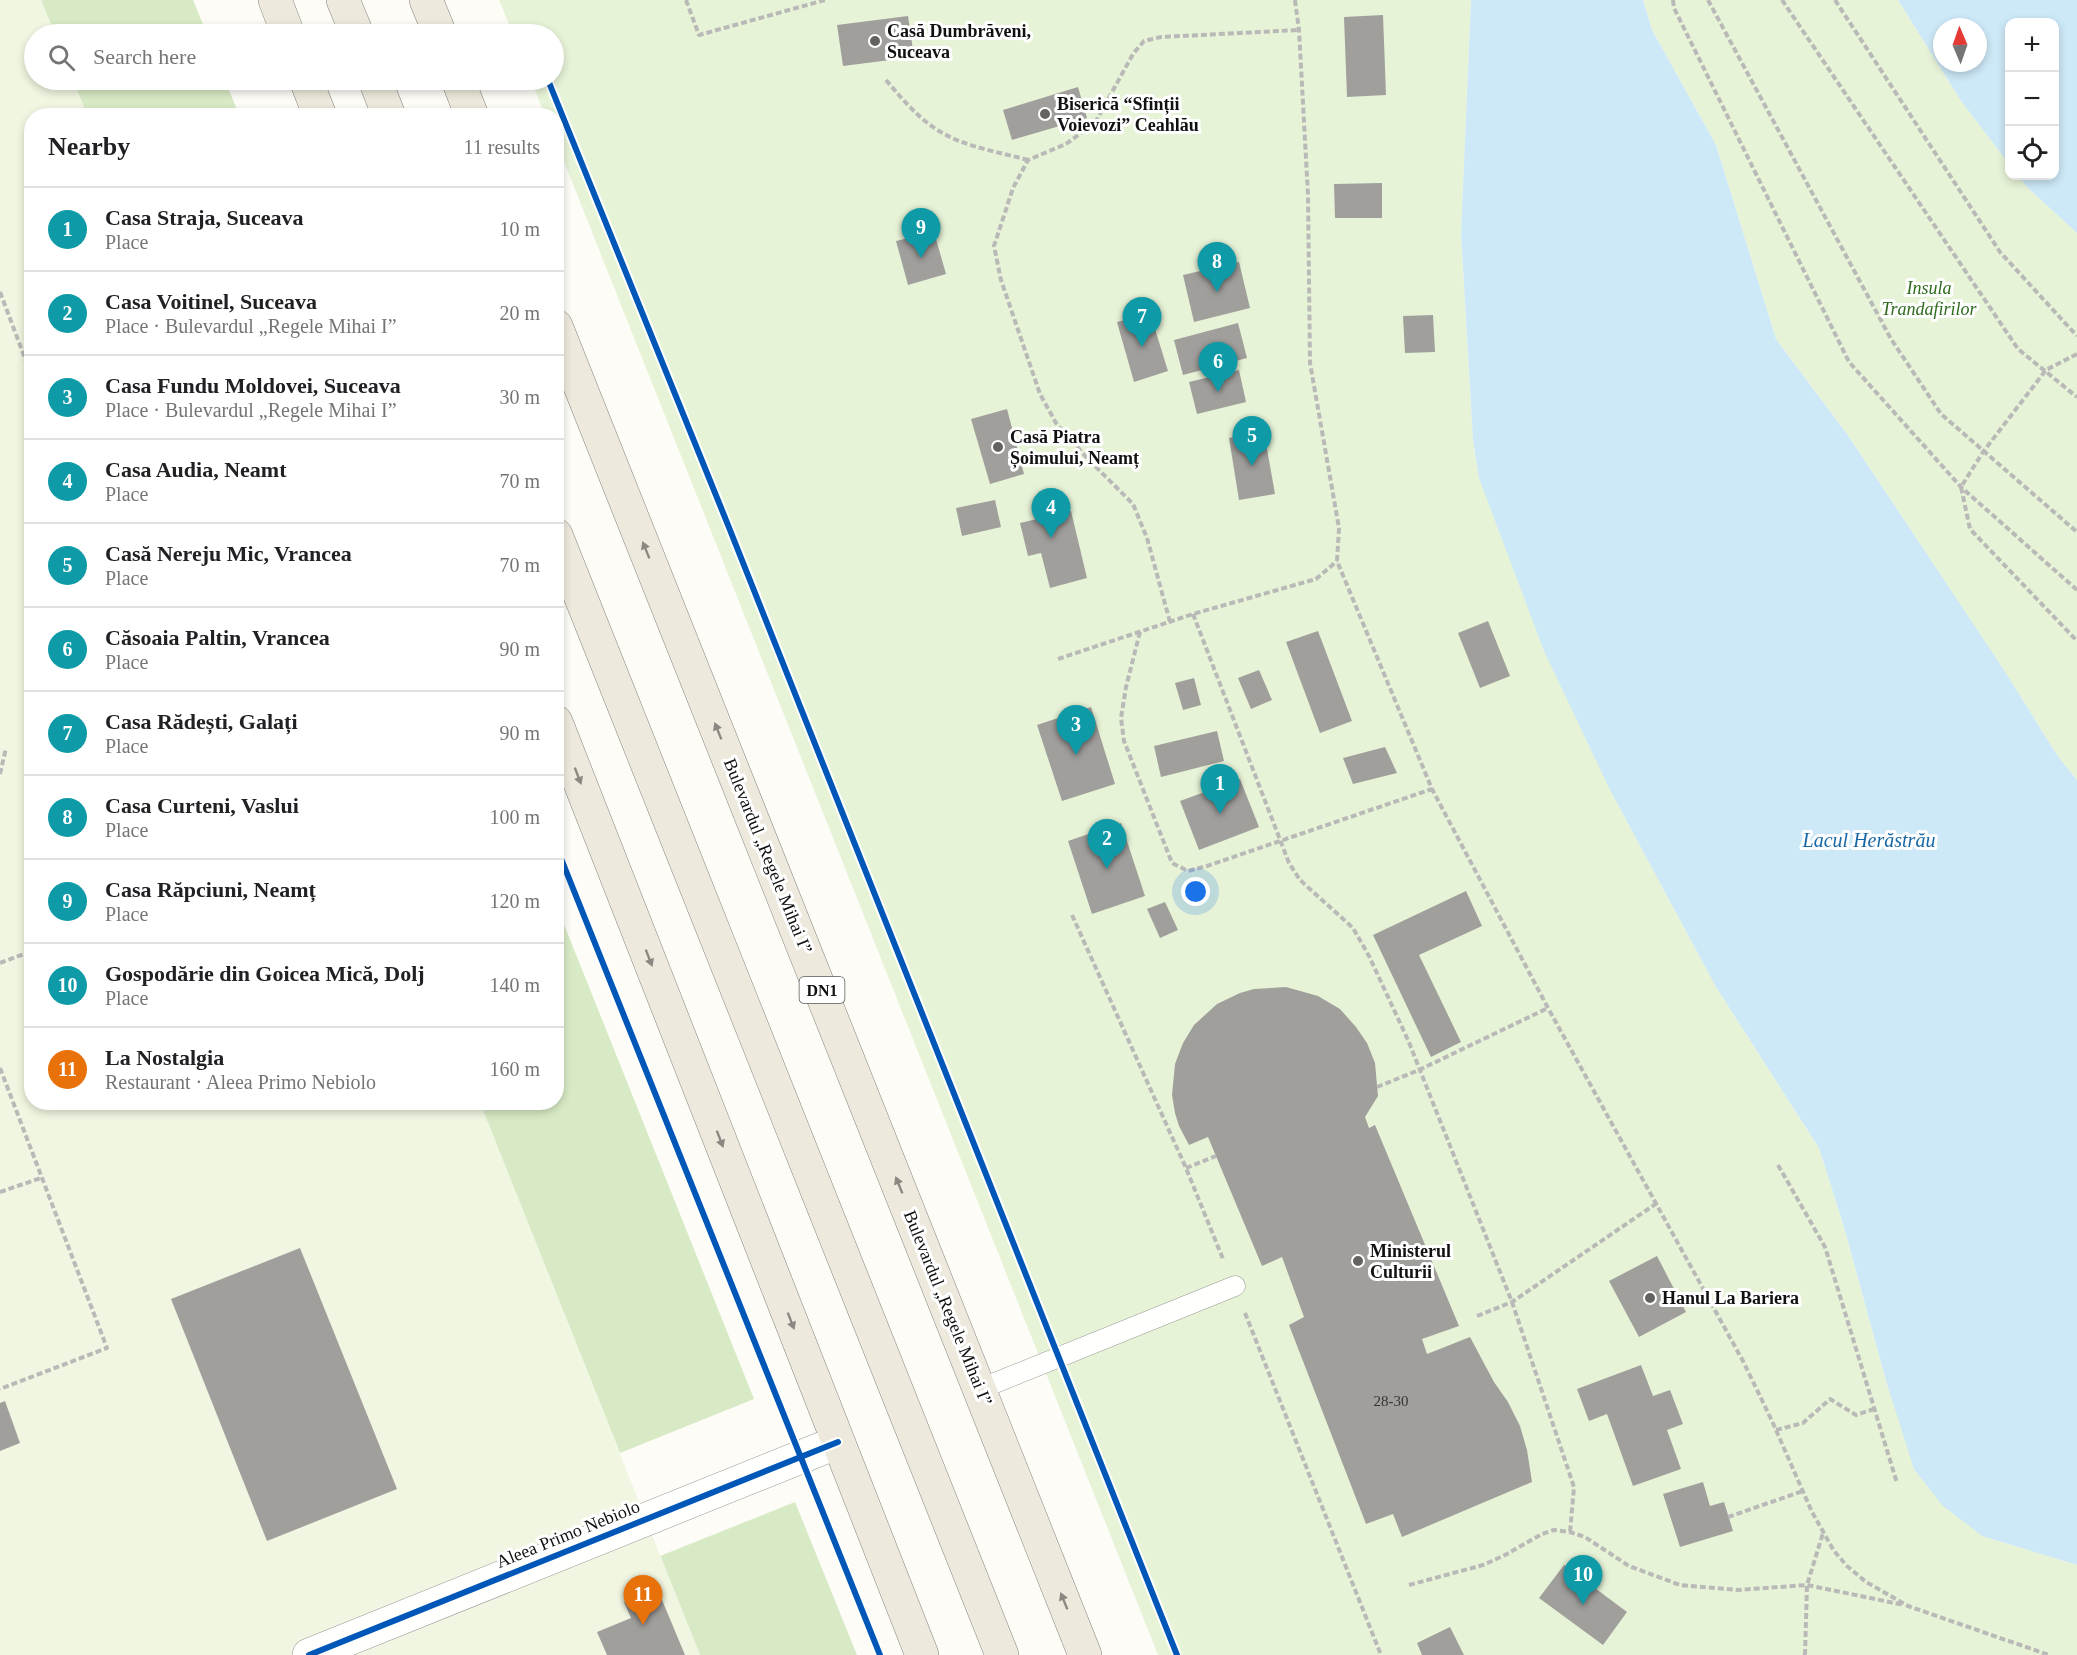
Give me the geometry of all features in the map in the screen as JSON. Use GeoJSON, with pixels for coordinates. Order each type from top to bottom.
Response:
{"type":"FeatureCollection","features":[{"type":"Feature","properties":{"kind":"main road"},"geometry":{"type":"LineString","coordinates":[[275,0],[284,24]]}},
{"type":"Feature","properties":{"kind":"main road"},"geometry":{"type":"LineString","coordinates":[[343,0],[353,24]]}},
{"type":"Feature","properties":{"kind":"main road"},"geometry":{"type":"LineString","coordinates":[[426,0],[436,24]]}},
{"type":"Feature","properties":{"kind":"main road"},"geometry":{"type":"LineString","coordinates":[[310,90],[317,108]]}},
{"type":"Feature","properties":{"kind":"main road"},"geometry":{"type":"LineString","coordinates":[[379,90],[386,108]]}},
{"type":"Feature","properties":{"kind":"main road"},"geometry":{"type":"LineString","coordinates":[[462,90],[469,108]]}},
{"type":"Feature","properties":{"kind":"main road","name":"Bulevardul „Regele Mihai I”"},"geometry":{"type":"LineString","coordinates":[[564,346],[1085,1655]]}},
{"type":"Feature","properties":{"kind":"main road"},"geometry":{"type":"LineString","coordinates":[[564,555],[1002,1655]]}},
{"type":"Feature","properties":{"kind":"main road"},"geometry":{"type":"LineString","coordinates":[[564,742],[922,1655]]}},
{"type":"Feature","properties":{"kind":"street","name":"Aleea Primo Nebiolo"},"geometry":{"type":"LineString","coordinates":[[309,1655],[838,1442]]}},
{"type":"Feature","properties":{"kind":"lane"},"geometry":{"type":"LineString","coordinates":[[980,1389],[1235,1286]]}},
{"type":"Feature","properties":{"kind":"path"},"geometry":{"type":"LineString","coordinates":[[686,0],[699,35],[825,0]]}},
{"type":"Feature","properties":{"kind":"path"},"geometry":{"type":"LineString","coordinates":[[1295,0],[1299,30],[1308,195],[1310,363],[1340,528],[1337,561],[1432,789],[1548,1008],[1743,1361],[1803,1491],[1834,1551],[1866,1582],[1908,1606]]}},
{"type":"Feature","properties":{"kind":"path"},"geometry":{"type":"LineString","coordinates":[[1673,0],[1674,8],[1849,362],[1961,487],[2077,590]]}},
{"type":"Feature","properties":{"kind":"path"},"geometry":{"type":"LineString","coordinates":[[1708,0],[1891,339],[1941,414],[2077,532]]}},
{"type":"Feature","properties":{"kind":"path"},"geometry":{"type":"LineString","coordinates":[[1782,0],[2018,349],[2077,397]]}},
{"type":"Feature","properties":{"kind":"path"},"geometry":{"type":"LineString","coordinates":[[1835,0],[2000,252],[2077,336]]}},
{"type":"Feature","properties":{"kind":"path"},"geometry":{"type":"LineString","coordinates":[[886,80],[918,115],[942,132],[961,141],[1028,160],[1066,144],[1095,123],[1133,54],[1144,41],[1161,37],[1299,30]]}},
{"type":"Feature","properties":{"kind":"path"},"geometry":{"type":"LineString","coordinates":[[1028,160],[1013,188],[994,246],[1000,280],[1040,394],[1056,423],[1133,504],[1147,538],[1170,622]]}},
{"type":"Feature","properties":{"kind":"path"},"geometry":{"type":"LineString","coordinates":[[0,292],[24,356]]}},
{"type":"Feature","properties":{"kind":"path"},"geometry":{"type":"LineString","coordinates":[[2077,354],[2046,370],[1983,452],[1961,487],[1971,529],[2077,641]]}},
{"type":"Feature","properties":{"kind":"path"},"geometry":{"type":"LineString","coordinates":[[1058,659],[1193,614],[1316,579],[1337,561]]}},
{"type":"Feature","properties":{"kind":"path"},"geometry":{"type":"LineString","coordinates":[[1193,614],[1289,863],[1300,880],[1353,928],[1369,956],[1419,1070],[1512,1302],[1574,1487],[1570,1532]]}},
{"type":"Feature","properties":{"kind":"path"},"geometry":{"type":"LineString","coordinates":[[1140,632],[1126,687],[1121,718],[1124,741],[1172,863],[1188,871],[1207,866],[1432,789]]}},
{"type":"Feature","properties":{"kind":"path"},"geometry":{"type":"LineString","coordinates":[[0,774],[6,748]]}},
{"type":"Feature","properties":{"kind":"path"},"geometry":{"type":"LineString","coordinates":[[0,963],[24,954]]}},
{"type":"Feature","properties":{"kind":"path"},"geometry":{"type":"LineString","coordinates":[[1377,1087],[1419,1070],[1548,1008]]}},
{"type":"Feature","properties":{"kind":"path"},"geometry":{"type":"LineString","coordinates":[[0,1068],[107,1348],[0,1389]]}},
{"type":"Feature","properties":{"kind":"path"},"geometry":{"type":"LineString","coordinates":[[1186,1168],[1216,1156]]}},
{"type":"Feature","properties":{"kind":"path"},"geometry":{"type":"LineString","coordinates":[[1778,1165],[1825,1247],[1897,1483]]}},
{"type":"Feature","properties":{"kind":"path"},"geometry":{"type":"LineString","coordinates":[[0,1192],[41,1178]]}},
{"type":"Feature","properties":{"kind":"path"},"geometry":{"type":"LineString","coordinates":[[1477,1316],[1512,1302],[1657,1203]]}},
{"type":"Feature","properties":{"kind":"path"},"geometry":{"type":"LineString","coordinates":[[1776,1430],[1803,1423],[1830,1399],[1856,1415],[1874,1409]]}},
{"type":"Feature","properties":{"kind":"path"},"geometry":{"type":"LineString","coordinates":[[1728,1517],[1803,1491]]}},
{"type":"Feature","properties":{"kind":"path"},"geometry":{"type":"LineString","coordinates":[[1409,1585],[1483,1565],[1554,1530],[1585,1537],[1629,1566],[1680,1585],[1738,1590],[1808,1586],[1908,1606],[2049,1655]]}},
{"type":"Feature","properties":{"kind":"path"},"geometry":{"type":"LineString","coordinates":[[1805,1655],[1808,1586],[1824,1532]]}},
{"type":"Feature","properties":{"kind":"green space"},"geometry":{"type":"Polygon","coordinates":[[[0,0],[41,0],[51,24],[24,24],[24,90],[77,90],[84,108],[24,108],[24,1110],[483,1110],[700,1655],[0,1655],[0,0]]]}},
{"type":"Feature","properties":{"kind":"green space"},"geometry":{"type":"Polygon","coordinates":[[[41,0],[193,0],[203,24],[51,24],[41,0]]]}},
{"type":"Feature","properties":{"kind":"green space"},"geometry":{"type":"Polygon","coordinates":[[[499,0],[1471,0],[1461,233],[1473,440],[1479,478],[1610,790],[1716,987],[1819,1148],[1844,1227],[1886,1381],[1982,1536],[2077,1565],[2077,1655],[1158,1655],[564,162],[564,108],[542,108],[535,90],[564,90],[564,24],[509,24],[499,0]]]}},
{"type":"Feature","properties":{"kind":"green space","name":"Insula Trandafirilor"},"geometry":{"type":"Polygon","coordinates":[[[1643,0],[1898,0],[1933,56],[1933,72],[1943,72],[1961,101],[2005,159],[2005,180],[2021,180],[2077,233],[2077,780],[2057,755],[2004,670],[1847,434],[1776,339],[1716,145],[1652,30],[1643,0]]]}},
{"type":"Feature","properties":{"kind":"green space"},"geometry":{"type":"Polygon","coordinates":[[[77,90],[229,90],[236,108],[84,108],[77,90]]]}},
{"type":"Feature","properties":{"kind":"green space"},"geometry":{"type":"Polygon","coordinates":[[[564,924],[754,1399],[620,1453],[483,1110],[564,1110],[564,924]]]}},
{"type":"Feature","properties":{"kind":"green space"},"geometry":{"type":"Polygon","coordinates":[[[795,1502],[857,1655],[700,1655],[660,1556],[795,1502]]]}},
{"type":"Feature","properties":{"kind":"water","name":"Lacul Herăstrău"},"geometry":{"type":"Polygon","coordinates":[[[1471,0],[1643,0],[1652,30],[1716,145],[1776,339],[1847,434],[2004,670],[2057,755],[2077,780],[2077,1565],[1982,1536],[1942,1505],[1914,1469],[1886,1381],[1844,1227],[1819,1148],[1716,987],[1610,790],[1544,651],[1479,478],[1473,440],[1461,233],[1471,0]]]}},
{"type":"Feature","properties":{"kind":"water"},"geometry":{"type":"Polygon","coordinates":[[[1898,0],[2077,0],[2077,233],[2021,180],[2059,180],[2059,18],[2005,18],[2005,159],[1961,101],[1943,72],[1987,72],[1987,18],[1933,18],[1933,56],[1898,0]]]}},
{"type":"Feature","properties":{"kind":"building"},"geometry":{"type":"Polygon","coordinates":[[[1383,15],[1386,95],[1347,97],[1344,17],[1383,15]]]}},
{"type":"Feature","properties":{"kind":"building","name":"Casă Dumbrăveni, Suceava"},"geometry":{"type":"Polygon","coordinates":[[[908,16],[914,57],[843,66],[837,25],[908,16]]]}},
{"type":"Feature","properties":{"kind":"building","name":"Biserică “Sfinții Voievozi” Ceahlău"},"geometry":{"type":"Polygon","coordinates":[[[1078,87],[1087,118],[1012,140],[1003,110],[1078,87]]]}},
{"type":"Feature","properties":{"kind":"building"},"geometry":{"type":"Polygon","coordinates":[[[1382,183],[1382,218],[1335,218],[1334,184],[1382,183]]]}},
{"type":"Feature","properties":{"kind":"building"},"geometry":{"type":"Polygon","coordinates":[[[934,232],[946,274],[908,285],[896,241],[934,232]]]}},
{"type":"Feature","properties":{"kind":"building"},"geometry":{"type":"Polygon","coordinates":[[[1239,262],[1250,308],[1194,322],[1183,275],[1239,262]]]}},
{"type":"Feature","properties":{"kind":"building"},"geometry":{"type":"Polygon","coordinates":[[[1150,313],[1168,371],[1134,382],[1117,322],[1150,313]]]}},
{"type":"Feature","properties":{"kind":"building"},"geometry":{"type":"Polygon","coordinates":[[[1433,315],[1435,352],[1405,353],[1403,316],[1433,315]]]}},
{"type":"Feature","properties":{"kind":"building"},"geometry":{"type":"Polygon","coordinates":[[[1238,323],[1247,358],[1183,375],[1174,340],[1238,323]]]}},
{"type":"Feature","properties":{"kind":"building"},"geometry":{"type":"Polygon","coordinates":[[[1239,370],[1246,402],[1197,414],[1189,382],[1239,370]]]}},
{"type":"Feature","properties":{"kind":"building","name":"Casă Piatra Șoimului, Neamț"},"geometry":{"type":"Polygon","coordinates":[[[1007,409],[1024,474],[990,484],[971,419],[1007,409]]]}},
{"type":"Feature","properties":{"kind":"building"},"geometry":{"type":"Polygon","coordinates":[[[1264,432],[1275,494],[1239,500],[1229,438],[1264,432]]]}},
{"type":"Feature","properties":{"kind":"building"},"geometry":{"type":"Polygon","coordinates":[[[995,500],[1001,527],[962,536],[956,508],[995,500]]]}},
{"type":"Feature","properties":{"kind":"building"},"geometry":{"type":"Polygon","coordinates":[[[1071,511],[1087,578],[1050,588],[1041,553],[1028,556],[1020,523],[1071,511]]]}},
{"type":"Feature","properties":{"kind":"building"},"geometry":{"type":"Polygon","coordinates":[[[1488,621],[1510,676],[1480,688],[1458,633],[1488,621]]]}},
{"type":"Feature","properties":{"kind":"building"},"geometry":{"type":"Polygon","coordinates":[[[1318,631],[1352,721],[1320,733],[1286,642],[1318,631]]]}},
{"type":"Feature","properties":{"kind":"building"},"geometry":{"type":"Polygon","coordinates":[[[1259,670],[1272,700],[1251,709],[1238,678],[1259,670]]]}},
{"type":"Feature","properties":{"kind":"building"},"geometry":{"type":"Polygon","coordinates":[[[1194,678],[1201,705],[1183,710],[1175,683],[1194,678]]]}},
{"type":"Feature","properties":{"kind":"building"},"geometry":{"type":"Polygon","coordinates":[[[1091,707],[1115,784],[1062,801],[1037,725],[1091,707]]]}},
{"type":"Feature","properties":{"kind":"building"},"geometry":{"type":"Polygon","coordinates":[[[1217,731],[1224,761],[1161,777],[1154,746],[1217,731]]]}},
{"type":"Feature","properties":{"kind":"building"},"geometry":{"type":"Polygon","coordinates":[[[1385,747],[1397,773],[1353,784],[1343,758],[1385,747]]]}},
{"type":"Feature","properties":{"kind":"building"},"geometry":{"type":"Polygon","coordinates":[[[1240,779],[1259,827],[1199,850],[1180,801],[1240,779]]]}},
{"type":"Feature","properties":{"kind":"building"},"geometry":{"type":"Polygon","coordinates":[[[1121,823],[1145,896],[1092,914],[1068,841],[1121,823]]]}},
{"type":"Feature","properties":{"kind":"building"},"geometry":{"type":"Polygon","coordinates":[[[1466,891],[1482,926],[1419,955],[1461,1042],[1431,1057],[1373,935],[1466,891]]]}},
{"type":"Feature","properties":{"kind":"building"},"geometry":{"type":"Polygon","coordinates":[[[1165,902],[1178,930],[1160,938],[1147,909],[1165,902]]]}},
{"type":"Feature","properties":{"kind":"building","name":"Ministerul Culturii"},"geometry":{"type":"Polygon","coordinates":[[[1286,987],[1318,996],[1340,1009],[1367,1043],[1375,1063],[1378,1096],[1365,1117],[1369,1128],[1375,1125],[1459,1326],[1422,1339],[1427,1354],[1470,1337],[1494,1382],[1508,1402],[1520,1426],[1527,1450],[1532,1482],[1402,1537],[1393,1514],[1366,1524],[1289,1325],[1304,1317],[1282,1257],[1262,1266],[1208,1137],[1189,1145],[1175,1113],[1172,1095],[1175,1064],[1183,1043],[1194,1025],[1217,1004],[1240,993],[1254,989],[1286,987]]]}},
{"type":"Feature","properties":{"kind":"building"},"geometry":{"type":"Polygon","coordinates":[[[300,1248],[397,1489],[267,1541],[171,1299],[300,1248]]]}},
{"type":"Feature","properties":{"kind":"building"},"geometry":{"type":"Polygon","coordinates":[[[1657,1256],[1686,1312],[1639,1337],[1609,1281],[1657,1256]]]}},
{"type":"Feature","properties":{"kind":"building"},"geometry":{"type":"Polygon","coordinates":[[[1641,1365],[1653,1396],[1670,1390],[1683,1424],[1667,1430],[1681,1469],[1633,1486],[1607,1414],[1589,1421],[1577,1389],[1641,1365]]]}},
{"type":"Feature","properties":{"kind":"building"},"geometry":{"type":"Polygon","coordinates":[[[5,1401],[20,1443],[0,1451],[0,1403],[5,1401]]]}},
{"type":"Feature","properties":{"kind":"building"},"geometry":{"type":"Polygon","coordinates":[[[1703,1482],[1710,1506],[1724,1502],[1733,1531],[1680,1547],[1663,1494],[1703,1482]]]}},
{"type":"Feature","properties":{"kind":"building"},"geometry":{"type":"Polygon","coordinates":[[[1564,1565],[1627,1612],[1603,1645],[1539,1598],[1564,1565]]]}},
{"type":"Feature","properties":{"kind":"building"},"geometry":{"type":"Polygon","coordinates":[[[657,1588],[685,1655],[607,1655],[597,1632],[631,1618],[624,1602],[657,1588]]]}},
{"type":"Feature","properties":{"kind":"building"},"geometry":{"type":"Polygon","coordinates":[[[1450,1627],[1464,1655],[1422,1655],[1417,1643],[1450,1627]]]}},
{"type":"Feature","properties":{"kind":"cycle path"},"geometry":{"type":"LineString","coordinates":[[552,90],[559,108]]}},
{"type":"Feature","properties":{"kind":"cycle path"},"geometry":{"type":"LineString","coordinates":[[564,120],[728,525],[1177,1655]]}},
{"type":"Feature","properties":{"kind":"cycle path"},"geometry":{"type":"LineString","coordinates":[[564,866],[880,1655]]}},
{"type":"Feature","properties":{"kind":"cycle path"},"geometry":{"type":"LineString","coordinates":[[309,1655],[838,1442]]}},
{"type":"Feature","properties":{"kind":"place","name":"Casă Dumbrăveni, Suceava"},"geometry":{"type":"Point","coordinates":[875,41]}},
{"type":"Feature","properties":{"kind":"place","name":"Biserică “Sfinții Voievozi” Ceahlău"},"geometry":{"type":"Point","coordinates":[1045,114]}},
{"type":"Feature","properties":{"kind":"place","name":"Casa Răpciuni, Neamț"},"geometry":{"type":"Point","coordinates":[921,258]}},
{"type":"Feature","properties":{"kind":"place","name":"Casa Curteni, Vaslui"},"geometry":{"type":"Point","coordinates":[1217,292]}},
{"type":"Feature","properties":{"kind":"place","name":"Casa Rădești, Galați"},"geometry":{"type":"Point","coordinates":[1142,347]}},
{"type":"Feature","properties":{"kind":"place","name":"Căsoaia Paltin, Vrancea"},"geometry":{"type":"Point","coordinates":[1218,392]}},
{"type":"Feature","properties":{"kind":"place","name":"Casă Piatra Șoimului, Neamț"},"geometry":{"type":"Point","coordinates":[998,447]}},
{"type":"Feature","properties":{"kind":"place","name":"Casă Nereju Mic, Vrancea"},"geometry":{"type":"Point","coordinates":[1252,466]}},
{"type":"Feature","properties":{"kind":"place","name":"Casa Audia, Neamt"},"geometry":{"type":"Point","coordinates":[1051,538]}},
{"type":"Feature","properties":{"kind":"place","name":"Casa Fundu Moldovei, Suceava"},"geometry":{"type":"Point","coordinates":[1076,755]}},
{"type":"Feature","properties":{"kind":"place","name":"Casa Straja, Suceava"},"geometry":{"type":"Point","coordinates":[1220,814]}},
{"type":"Feature","properties":{"kind":"place","name":"Casa Voitinel, Suceava"},"geometry":{"type":"Point","coordinates":[1107,869]}},
{"type":"Feature","properties":{"kind":"place","name":"Ministerul Culturii"},"geometry":{"type":"Point","coordinates":[1358,1261]}},
{"type":"Feature","properties":{"kind":"place","name":"Hanul La Bariera"},"geometry":{"type":"Point","coordinates":[1650,1298]}},
{"type":"Feature","properties":{"kind":"place","name":"Gospodărie din Goicea Mică, Dolj"},"geometry":{"type":"Point","coordinates":[1583,1605]}},
{"type":"Feature","properties":{"kind":"place","name":"La Nostalgia"},"geometry":{"type":"Point","coordinates":[643,1625]}}]}
